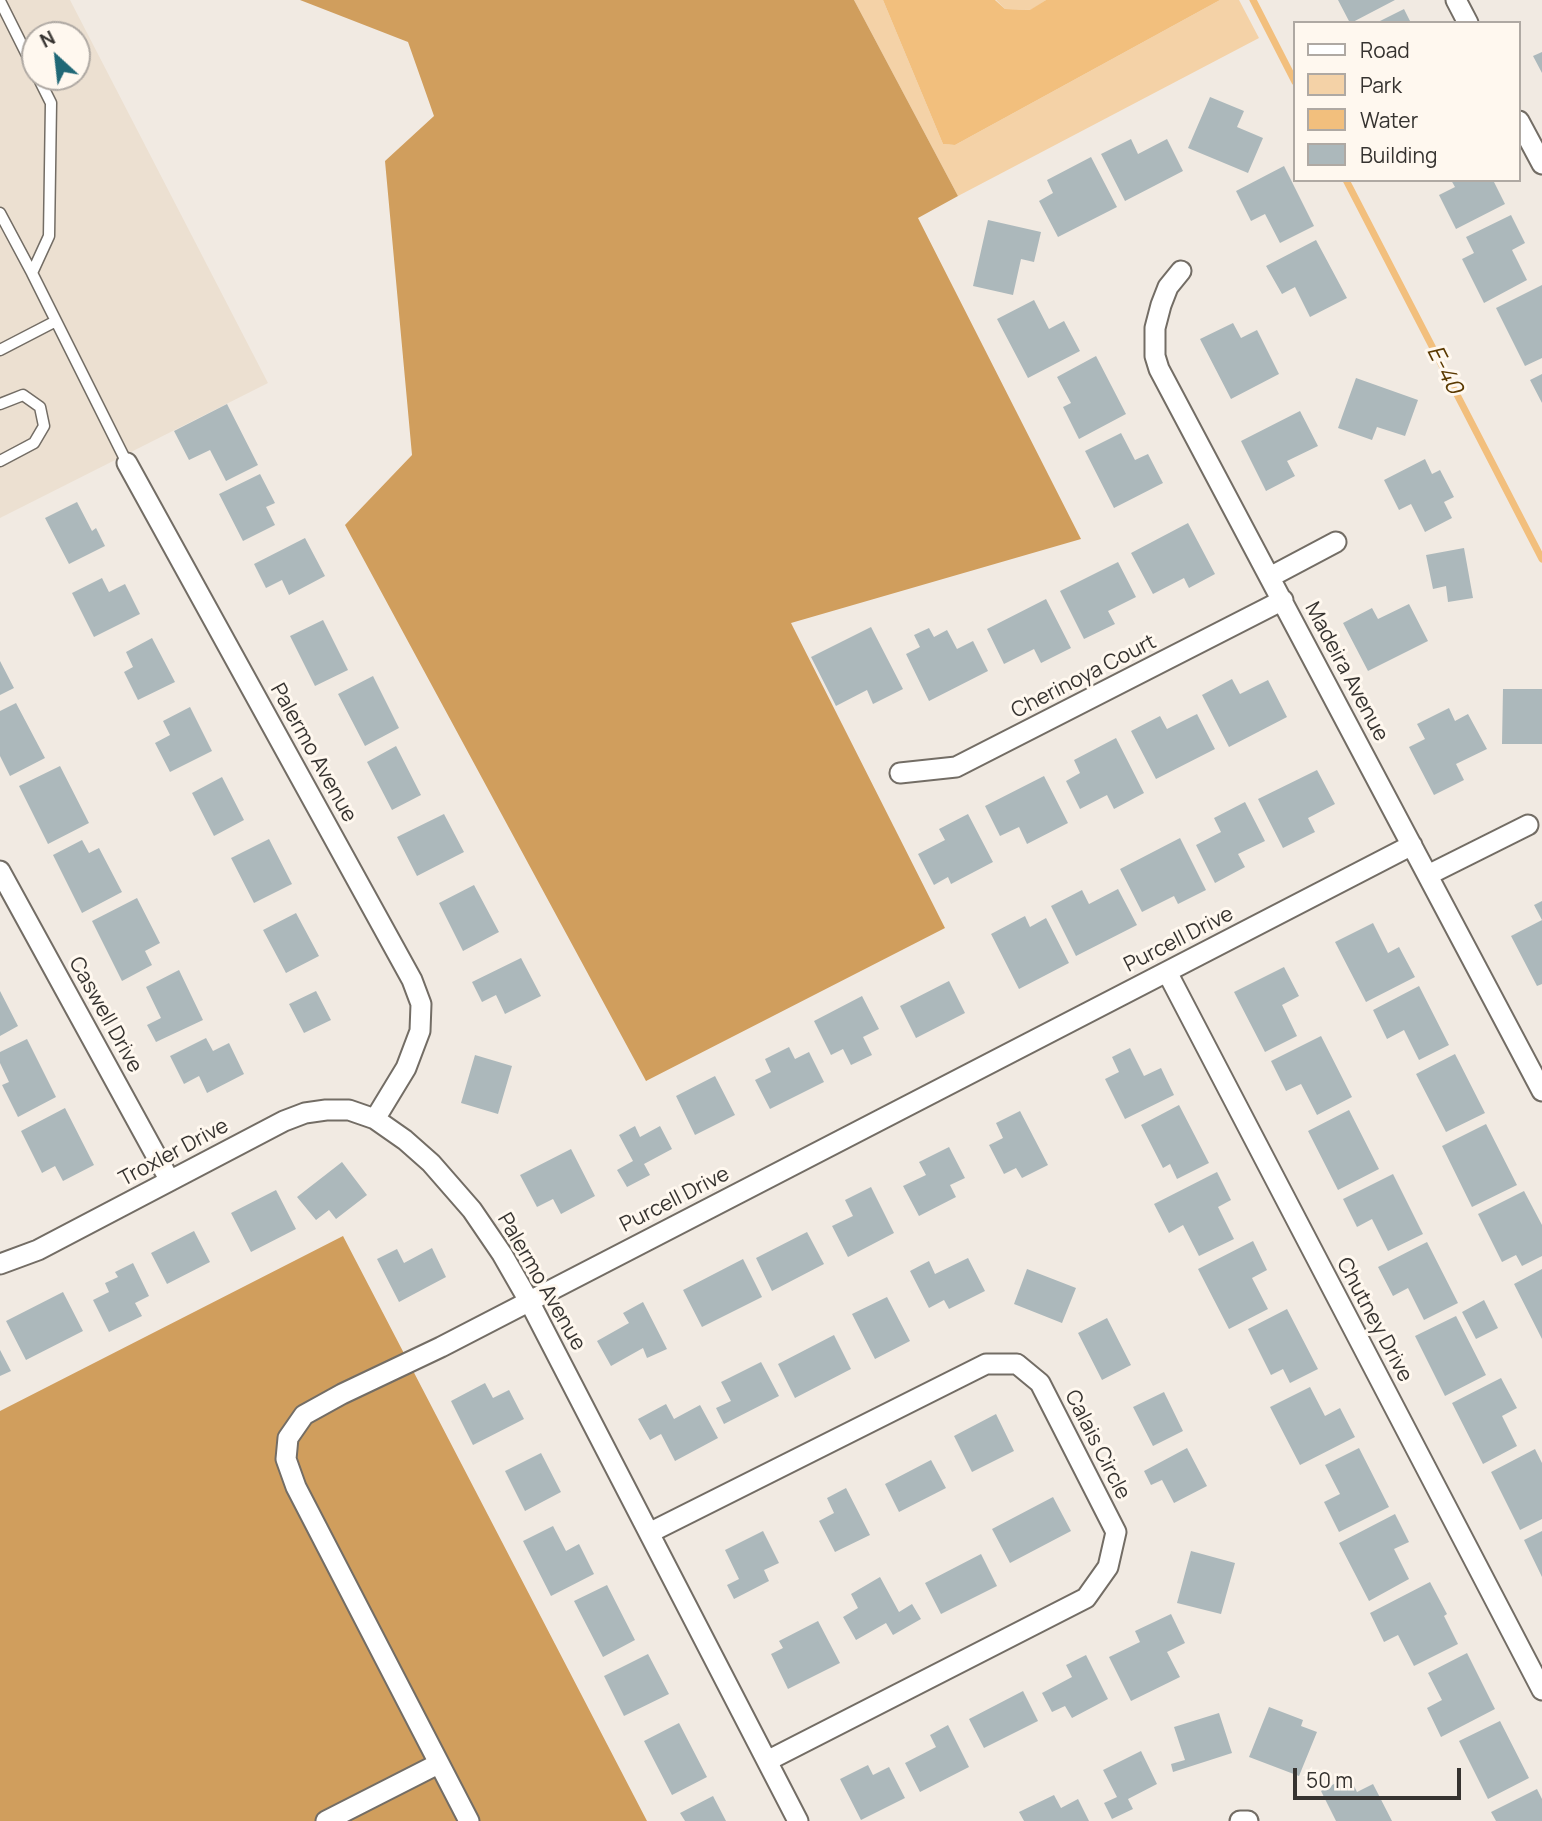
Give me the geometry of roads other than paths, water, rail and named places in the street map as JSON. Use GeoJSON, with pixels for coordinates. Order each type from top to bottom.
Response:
{"type":"FeatureCollection","features":[{"type":"Feature","properties":{"kind":"street"},"geometry":{"type":"LineString","coordinates":[[1456,0],[1467,21]]}},
{"type":"Feature","properties":{"kind":"street"},"geometry":{"type":"LineString","coordinates":[[1521,124],[1540,156]]}},
{"type":"Feature","properties":{"kind":"street","name":"Madeira Avenue"},"geometry":{"type":"LineString","coordinates":[[1181,271],[1168,287],[1155,328],[1155,356],[1159,369],[1542,1091]]}},
{"type":"Feature","properties":{"kind":"street","name":"Palermo Avenue"},"geometry":{"type":"LineString","coordinates":[[127,463],[412,980],[421,1004],[421,1031],[406,1068],[375,1119],[405,1139],[431,1163],[472,1210],[502,1254],[529,1301],[798,1821]]}},
{"type":"Feature","properties":{"kind":"street"},"geometry":{"type":"LineString","coordinates":[[1270,577],[1336,542]]}},
{"type":"Feature","properties":{"kind":"street","name":"Cherinoya Court"},"geometry":{"type":"LineString","coordinates":[[900,773],[956,768],[1283,600]]}},
{"type":"Feature","properties":{"kind":"street"},"geometry":{"type":"LineString","coordinates":[[1428,876],[1528,825]]}},
{"type":"Feature","properties":{"kind":"street","name":"Purcell Drive"},"geometry":{"type":"LineString","coordinates":[[469,1821],[296,1487],[286,1459],[288,1438],[304,1415],[342,1394],[412,1362],[1412,845]]}},
{"type":"Feature","properties":{"kind":"street","name":"Caswell Drive"},"geometry":{"type":"LineString","coordinates":[[0,870],[170,1181]]}},
{"type":"Feature","properties":{"kind":"street","name":"Chutney Drive"},"geometry":{"type":"LineString","coordinates":[[1167,972],[1542,1690]]}},
{"type":"Feature","properties":{"kind":"street","name":"Troxler Drive"},"geometry":{"type":"LineString","coordinates":[[0,1265],[38,1250],[284,1121],[305,1113],[326,1110],[349,1110],[375,1119]]}},
{"type":"Feature","properties":{"kind":"street","name":"Calais Circle"},"geometry":{"type":"LineString","coordinates":[[649,1533],[986,1364],[1017,1364],[1040,1384],[1116,1532],[1108,1567],[1086,1598],[767,1761]]}},
{"type":"Feature","properties":{"kind":"street"},"geometry":{"type":"LineString","coordinates":[[326,1821],[438,1764]]}},
{"type":"Feature","properties":{"kind":"street"},"geometry":{"type":"LineString","coordinates":[[1240,1821],[1248,1821]]}},
{"type":"Feature","properties":{"kind":"lane"},"geometry":{"type":"LineString","coordinates":[[0,1],[21,43]]}},
{"type":"Feature","properties":{"kind":"lane"},"geometry":{"type":"LineString","coordinates":[[32,273],[49,236],[51,103],[45,91]]}},
{"type":"Feature","properties":{"kind":"lane"},"geometry":{"type":"LineString","coordinates":[[0,213],[127,463]]}},
{"type":"Feature","properties":{"kind":"lane"},"geometry":{"type":"LineString","coordinates":[[0,350],[56,321]]}},
{"type":"Feature","properties":{"kind":"lane"},"geometry":{"type":"LineString","coordinates":[[0,404],[23,395],[40,407],[44,426],[34,443],[0,461]]}},
{"type":"Feature","properties":{"kind":"water"},"geometry":{"type":"Polygon","coordinates":[[[883,0],[995,0],[1005,9],[1030,10],[1046,0],[1220,0],[955,145],[943,144],[883,0]]]}},
{"type":"Feature","properties":{"kind":"waterway","name":"E-40"},"geometry":{"type":"LineString","coordinates":[[1253,0],[1294,80]]}},
{"type":"Feature","properties":{"kind":"waterway","name":"E-40"},"geometry":{"type":"LineString","coordinates":[[1347,182],[1542,559]]}}]}
